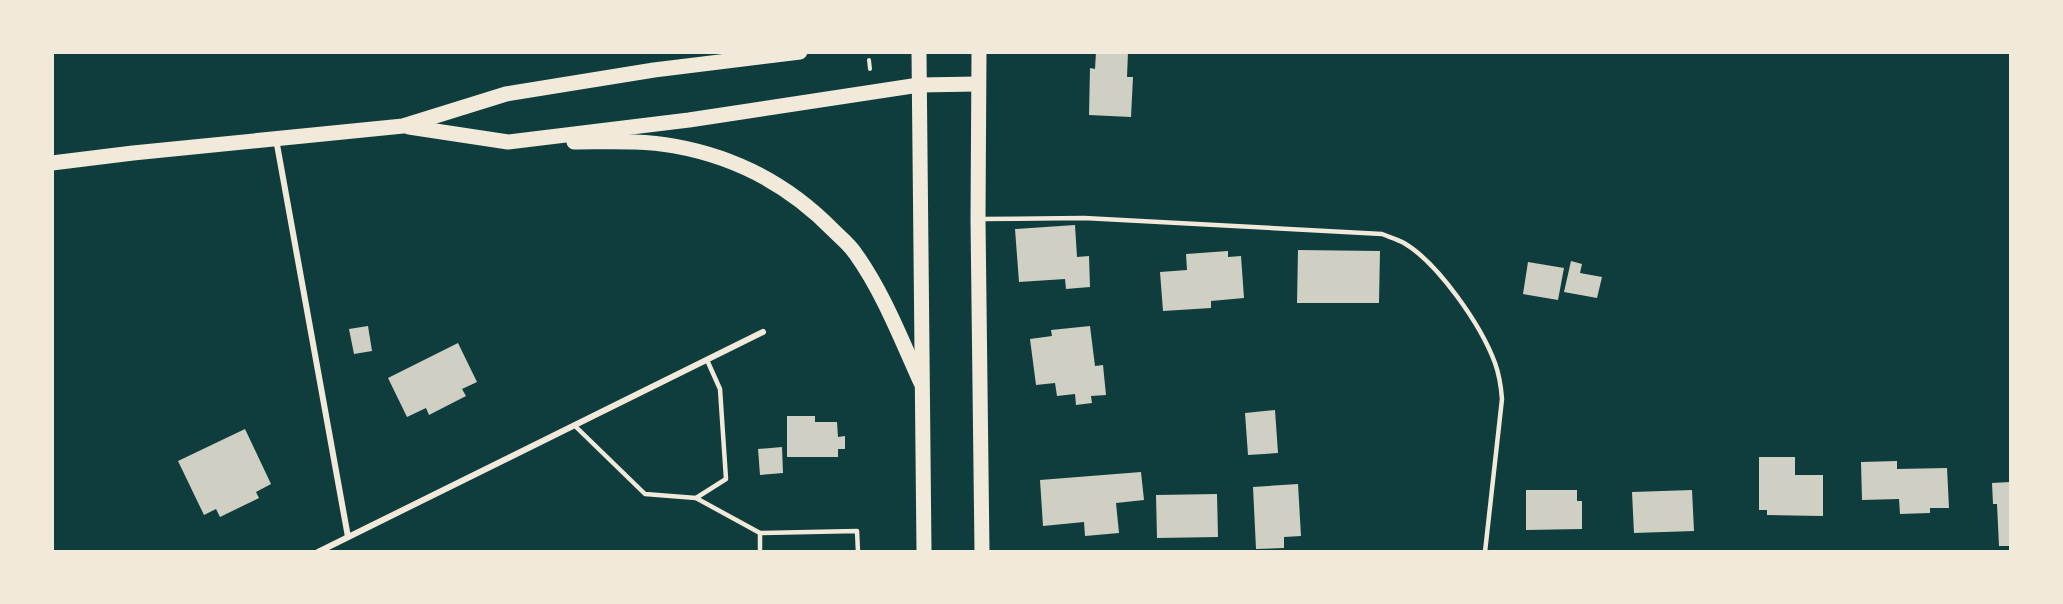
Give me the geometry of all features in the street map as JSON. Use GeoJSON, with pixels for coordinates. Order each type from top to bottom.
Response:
{"type":"FeatureCollection","features":[{"type":"Feature","properties":{"kind":"main road"},"geometry":{"type":"LineString","coordinates":[[654,70],[716,52]]}},
{"type":"Feature","properties":{"kind":"main road"},"geometry":{"type":"LineString","coordinates":[[52,163],[404,126],[506,94],[654,70],[800,52]]}},
{"type":"Feature","properties":{"kind":"main road"},"geometry":{"type":"LineString","coordinates":[[919,52],[924,552]]}},
{"type":"Feature","properties":{"kind":"main road"},"geometry":{"type":"LineString","coordinates":[[979,52],[978,219],[982,552]]}},
{"type":"Feature","properties":{"kind":"main road"},"geometry":{"type":"LineString","coordinates":[[508,142],[689,120],[919,85],[978,84]]}},
{"type":"Feature","properties":{"kind":"main road"},"geometry":{"type":"LineString","coordinates":[[404,126],[508,142],[633,142],[673,146],[712,155],[762,174],[812,209],[854,252],[886,308],[921,383]]}},
{"type":"Feature","properties":{"kind":"street"},"geometry":{"type":"LineString","coordinates":[[276,139],[348,537]]}},
{"type":"Feature","properties":{"kind":"street"},"geometry":{"type":"LineString","coordinates":[[318,552],[763,332]]}},
{"type":"Feature","properties":{"kind":"lane"},"geometry":{"type":"LineString","coordinates":[[978,219],[1084,218],[1359,232],[1382,234],[1403,242],[1419,254],[1460,302],[1477,327],[1500,380],[1502,399],[1485,552]]}},
{"type":"Feature","properties":{"kind":"lane"},"geometry":{"type":"LineString","coordinates":[[696,498],[726,479],[720,390],[707,360]]}},
{"type":"Feature","properties":{"kind":"lane"},"geometry":{"type":"LineString","coordinates":[[574,425],[645,495],[696,498],[760,533],[857,531],[858,552]]}},
{"type":"Feature","properties":{"kind":"lane"},"geometry":{"type":"LineString","coordinates":[[760,533],[760,552]]}},
{"type":"Feature","properties":{"kind":"building"},"geometry":{"type":"Polygon","coordinates":[[[1096,52],[1128,52],[1127,77],[1133,77],[1131,117],[1089,115],[1090,68],[1095,69],[1096,52]]]}},
{"type":"Feature","properties":{"kind":"building"},"geometry":{"type":"Polygon","coordinates":[[[1075,225],[1077,257],[1089,256],[1090,287],[1066,289],[1065,279],[1019,282],[1015,229],[1075,225]]]}},
{"type":"Feature","properties":{"kind":"building"},"geometry":{"type":"Polygon","coordinates":[[[1298,250],[1380,251],[1379,303],[1297,303],[1298,250]]]}},
{"type":"Feature","properties":{"kind":"building"},"geometry":{"type":"Polygon","coordinates":[[[1228,251],[1228,257],[1241,256],[1244,298],[1211,301],[1211,308],[1163,311],[1160,272],[1187,270],[1186,254],[1228,251]]]}},
{"type":"Feature","properties":{"kind":"building"},"geometry":{"type":"Polygon","coordinates":[[[1571,261],[1582,264],[1580,273],[1602,277],[1597,298],[1564,292],[1571,261]]]}},
{"type":"Feature","properties":{"kind":"building"},"geometry":{"type":"Polygon","coordinates":[[[1528,262],[1564,268],[1558,300],[1523,294],[1528,262]]]}},
{"type":"Feature","properties":{"kind":"building"},"geometry":{"type":"Polygon","coordinates":[[[368,326],[372,351],[354,354],[349,329],[368,326]]]}},
{"type":"Feature","properties":{"kind":"building"},"geometry":{"type":"Polygon","coordinates":[[[1090,326],[1095,366],[1103,365],[1106,395],[1091,396],[1092,403],[1076,405],[1075,394],[1057,396],[1055,383],[1036,385],[1030,339],[1052,336],[1051,330],[1090,326]]]}},
{"type":"Feature","properties":{"kind":"building"},"geometry":{"type":"Polygon","coordinates":[[[458,343],[477,382],[462,389],[466,396],[429,415],[426,408],[407,417],[388,378],[458,343]]]}},
{"type":"Feature","properties":{"kind":"building"},"geometry":{"type":"Polygon","coordinates":[[[1275,410],[1278,453],[1248,455],[1245,413],[1275,410]]]}},
{"type":"Feature","properties":{"kind":"building"},"geometry":{"type":"Polygon","coordinates":[[[787,416],[815,416],[815,422],[837,422],[838,437],[845,436],[845,449],[838,449],[838,457],[787,457],[787,416]]]}},
{"type":"Feature","properties":{"kind":"building"},"geometry":{"type":"Polygon","coordinates":[[[245,429],[271,484],[256,492],[259,498],[220,517],[216,509],[204,515],[178,461],[245,429]]]}},
{"type":"Feature","properties":{"kind":"building"},"geometry":{"type":"Polygon","coordinates":[[[782,447],[783,473],[760,475],[758,449],[782,447]]]}},
{"type":"Feature","properties":{"kind":"building"},"geometry":{"type":"Polygon","coordinates":[[[1759,457],[1795,457],[1795,475],[1823,475],[1823,516],[1767,515],[1767,510],[1759,510],[1759,457]]]}},
{"type":"Feature","properties":{"kind":"building"},"geometry":{"type":"Polygon","coordinates":[[[1897,461],[1897,469],[1947,468],[1949,508],[1930,508],[1930,513],[1900,514],[1899,499],[1862,500],[1861,462],[1897,461]]]}},
{"type":"Feature","properties":{"kind":"building"},"geometry":{"type":"Polygon","coordinates":[[[1141,472],[1144,500],[1116,503],[1119,533],[1085,536],[1084,522],[1043,526],[1040,480],[1141,472]]]}},
{"type":"Feature","properties":{"kind":"building"},"geometry":{"type":"Polygon","coordinates":[[[2010,482],[2010,546],[1999,546],[1997,504],[1993,504],[1992,483],[2010,482]]]}},
{"type":"Feature","properties":{"kind":"building"},"geometry":{"type":"Polygon","coordinates":[[[1298,484],[1301,536],[1284,537],[1284,548],[1256,549],[1253,487],[1298,484]]]}},
{"type":"Feature","properties":{"kind":"building"},"geometry":{"type":"Polygon","coordinates":[[[1526,490],[1577,490],[1577,501],[1582,501],[1582,529],[1526,530],[1526,490]]]}},
{"type":"Feature","properties":{"kind":"building"},"geometry":{"type":"Polygon","coordinates":[[[1692,490],[1694,531],[1634,533],[1632,492],[1692,490]]]}},
{"type":"Feature","properties":{"kind":"building"},"geometry":{"type":"Polygon","coordinates":[[[1217,494],[1218,537],[1157,538],[1156,495],[1217,494]]]}}]}
